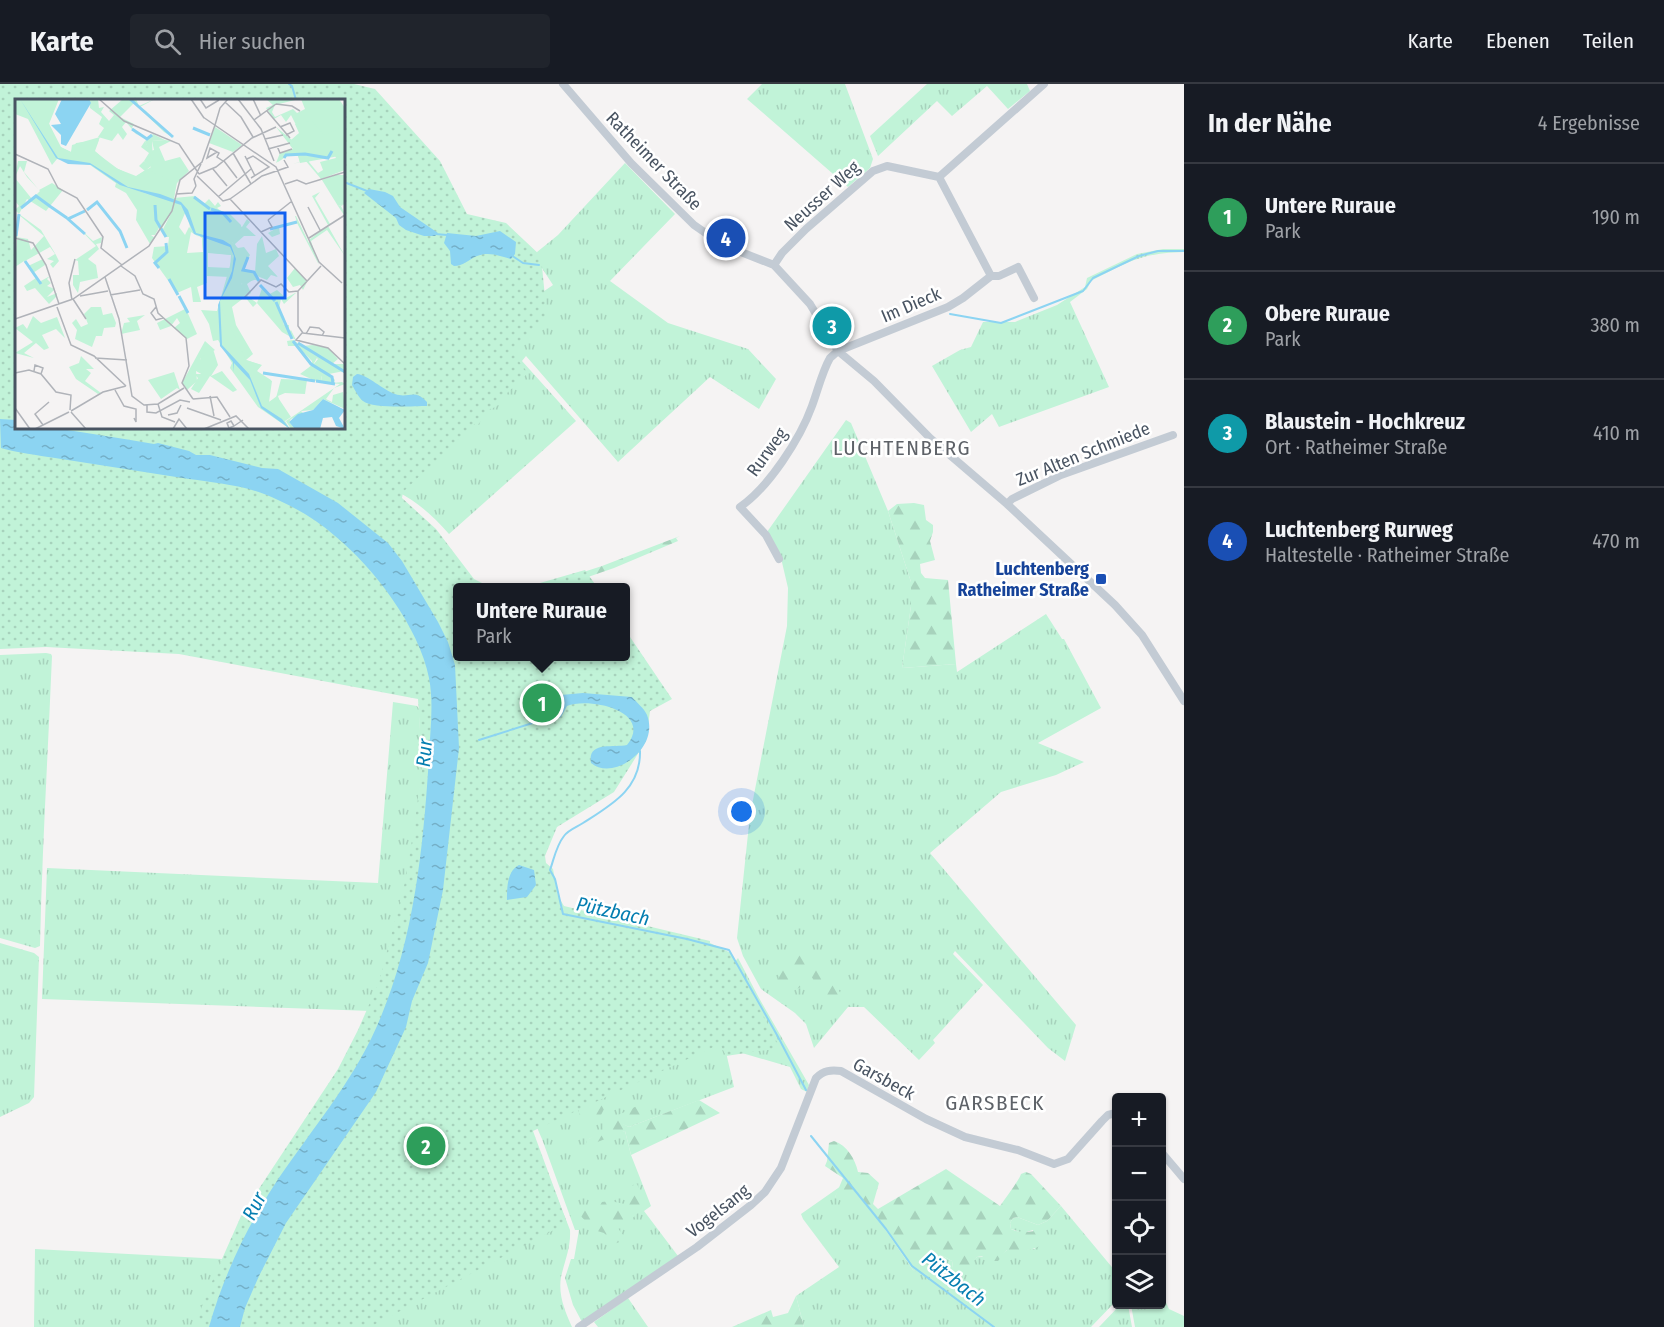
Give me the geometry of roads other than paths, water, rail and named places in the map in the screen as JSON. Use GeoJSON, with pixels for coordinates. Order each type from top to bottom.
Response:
{"type":"FeatureCollection","features":[{"type":"Feature","properties":{"kind":"street","name":"Ratheimer Straße"},"geometry":{"type":"LineString","coordinates":[[563,84],[631,164],[694,225],[723,244],[774,265],[810,304],[838,351],[873,381],[930,438],[1007,504],[1115,605],[1142,635],[1184,701]]}},
{"type":"Feature","properties":{"kind":"street"},"geometry":{"type":"LineString","coordinates":[[991,276],[939,177],[1044,84]]}},
{"type":"Feature","properties":{"kind":"street","name":"Neusser Weg"},"geometry":{"type":"LineString","coordinates":[[774,265],[782,253],[806,229],[873,171],[887,166],[939,177]]}},
{"type":"Feature","properties":{"kind":"street","name":"Im Dieck"},"geometry":{"type":"LineString","coordinates":[[838,351],[948,307],[991,276],[1006,273],[1018,267],[1034,298]]}},
{"type":"Feature","properties":{"kind":"street","name":"Rurweg"},"geometry":{"type":"LineString","coordinates":[[779,559],[766,535],[740,507],[761,488],[794,445],[808,415],[826,364],[838,351]]}},
{"type":"Feature","properties":{"kind":"street","name":"Zur Alten Schmiede"},"geometry":{"type":"LineString","coordinates":[[1007,504],[1012,499],[1061,475],[1173,435]]}},
{"type":"Feature","properties":{"kind":"street","name":"Garsbeck"},"geometry":{"type":"LineString","coordinates":[[822,1073],[830,1070],[841,1071],[926,1119],[965,1137],[1018,1150],[1054,1164],[1068,1159],[1108,1115],[1112,1114]]}},
{"type":"Feature","properties":{"kind":"street","name":"Vogelsang"},"geometry":{"type":"LineString","coordinates":[[579,1327],[697,1247],[765,1192],[781,1168],[816,1078],[822,1073]]}},
{"type":"Feature","properties":{"kind":"street"},"geometry":{"type":"LineString","coordinates":[[1166,1159],[1184,1179]]}},
{"type":"Feature","properties":{"kind":"water"},"geometry":{"type":"Polygon","coordinates":[[[369,189],[393,196],[400,207],[438,233],[435,236],[424,236],[406,230],[399,225],[396,218],[364,193],[369,189]]]}},
{"type":"Feature","properties":{"kind":"water"},"geometry":{"type":"Polygon","coordinates":[[[500,231],[516,242],[515,254],[511,259],[486,254],[460,265],[451,264],[450,251],[444,243],[447,233],[476,236],[500,231]]]}},
{"type":"Feature","properties":{"kind":"water"},"geometry":{"type":"Polygon","coordinates":[[[357,374],[395,394],[418,396],[427,402],[427,406],[403,407],[368,404],[360,398],[352,385],[353,377],[357,374]]]}},
{"type":"Feature","properties":{"kind":"water"},"geometry":{"type":"Polygon","coordinates":[[[0,419],[15,420],[15,429],[61,429],[158,443],[196,455],[210,455],[262,468],[278,469],[338,503],[388,543],[402,561],[438,622],[448,642],[455,665],[459,748],[443,890],[428,963],[412,1001],[406,1027],[376,1092],[286,1223],[259,1276],[245,1308],[240,1327],[209,1327],[236,1255],[273,1187],[361,1059],[385,1006],[397,972],[413,901],[427,793],[431,698],[424,659],[405,619],[365,565],[328,531],[293,507],[256,491],[234,486],[1,448],[0,419]]]}},
{"type":"Feature","properties":{"kind":"water"},"geometry":{"type":"Polygon","coordinates":[[[583,693],[632,697],[647,715],[649,727],[647,739],[641,750],[622,765],[601,768],[591,763],[591,756],[597,748],[627,745],[633,733],[632,723],[626,715],[603,705],[577,704],[567,706],[561,717],[556,719],[549,717],[545,706],[548,699],[583,693]]]}},
{"type":"Feature","properties":{"kind":"water"},"geometry":{"type":"Polygon","coordinates":[[[519,865],[534,870],[536,885],[527,897],[507,900],[510,876],[519,865]]]}},
{"type":"Feature","properties":{"kind":"waterway"},"geometry":{"type":"LineString","coordinates":[[289,84],[292,86],[296,99]]}},
{"type":"Feature","properties":{"kind":"waterway"},"geometry":{"type":"LineString","coordinates":[[345,182],[367,191]]}},
{"type":"Feature","properties":{"kind":"waterway"},"geometry":{"type":"LineString","coordinates":[[435,234],[447,235]]}},
{"type":"Feature","properties":{"kind":"waterway"},"geometry":{"type":"LineString","coordinates":[[950,314],[1001,323],[1083,291],[1093,278],[1139,256],[1158,251],[1184,251]]}},
{"type":"Feature","properties":{"kind":"waterway"},"geometry":{"type":"LineString","coordinates":[[511,255],[523,263],[539,265]]}},
{"type":"Feature","properties":{"kind":"waterway","name":"Pützbach"},"geometry":{"type":"LineString","coordinates":[[479,740],[539,721],[549,713]]}},
{"type":"Feature","properties":{"kind":"waterway","name":"Pützbach"},"geometry":{"type":"LineString","coordinates":[[640,751],[639,764],[630,786],[604,810],[568,832],[559,844],[550,870],[555,879],[563,914],[687,939],[729,950],[806,1090]]}},
{"type":"Feature","properties":{"kind":"waterway","name":"Pützbach"},"geometry":{"type":"LineString","coordinates":[[811,1136],[886,1229],[912,1266],[994,1327]]}},
{"type":"Feature","properties":{"kind":"place","name":"Luchtenberg Rurweg"},"geometry":{"type":"Point","coordinates":[726,238]}},
{"type":"Feature","properties":{"kind":"place","name":"Blaustein - Hochkreuz"},"geometry":{"type":"Point","coordinates":[832,326]}},
{"type":"Feature","properties":{"kind":"place","name":"Luchtenberg Ratheimer Straße"},"geometry":{"type":"Point","coordinates":[1101,579]}},
{"type":"Feature","properties":{"kind":"place","name":"Untere Ruraue"},"geometry":{"type":"Point","coordinates":[542,703]}},
{"type":"Feature","properties":{"kind":"place","name":"Obere Ruraue"},"geometry":{"type":"Point","coordinates":[426,1146]}},
{"type":"Feature","properties":{"kind":"district","name":"LUCHTENBERG"},"geometry":{"type":"Point","coordinates":[902,448]}},
{"type":"Feature","properties":{"kind":"district","name":"GARSBECK"},"geometry":{"type":"Point","coordinates":[995,1103]}},
{"type":"Feature","properties":{"kind":"water label","name":"Rur"},"geometry":{"type":"Point","coordinates":[424,753]}},
{"type":"Feature","properties":{"kind":"water label","name":"Rur"},"geometry":{"type":"Point","coordinates":[254,1206]}}]}
